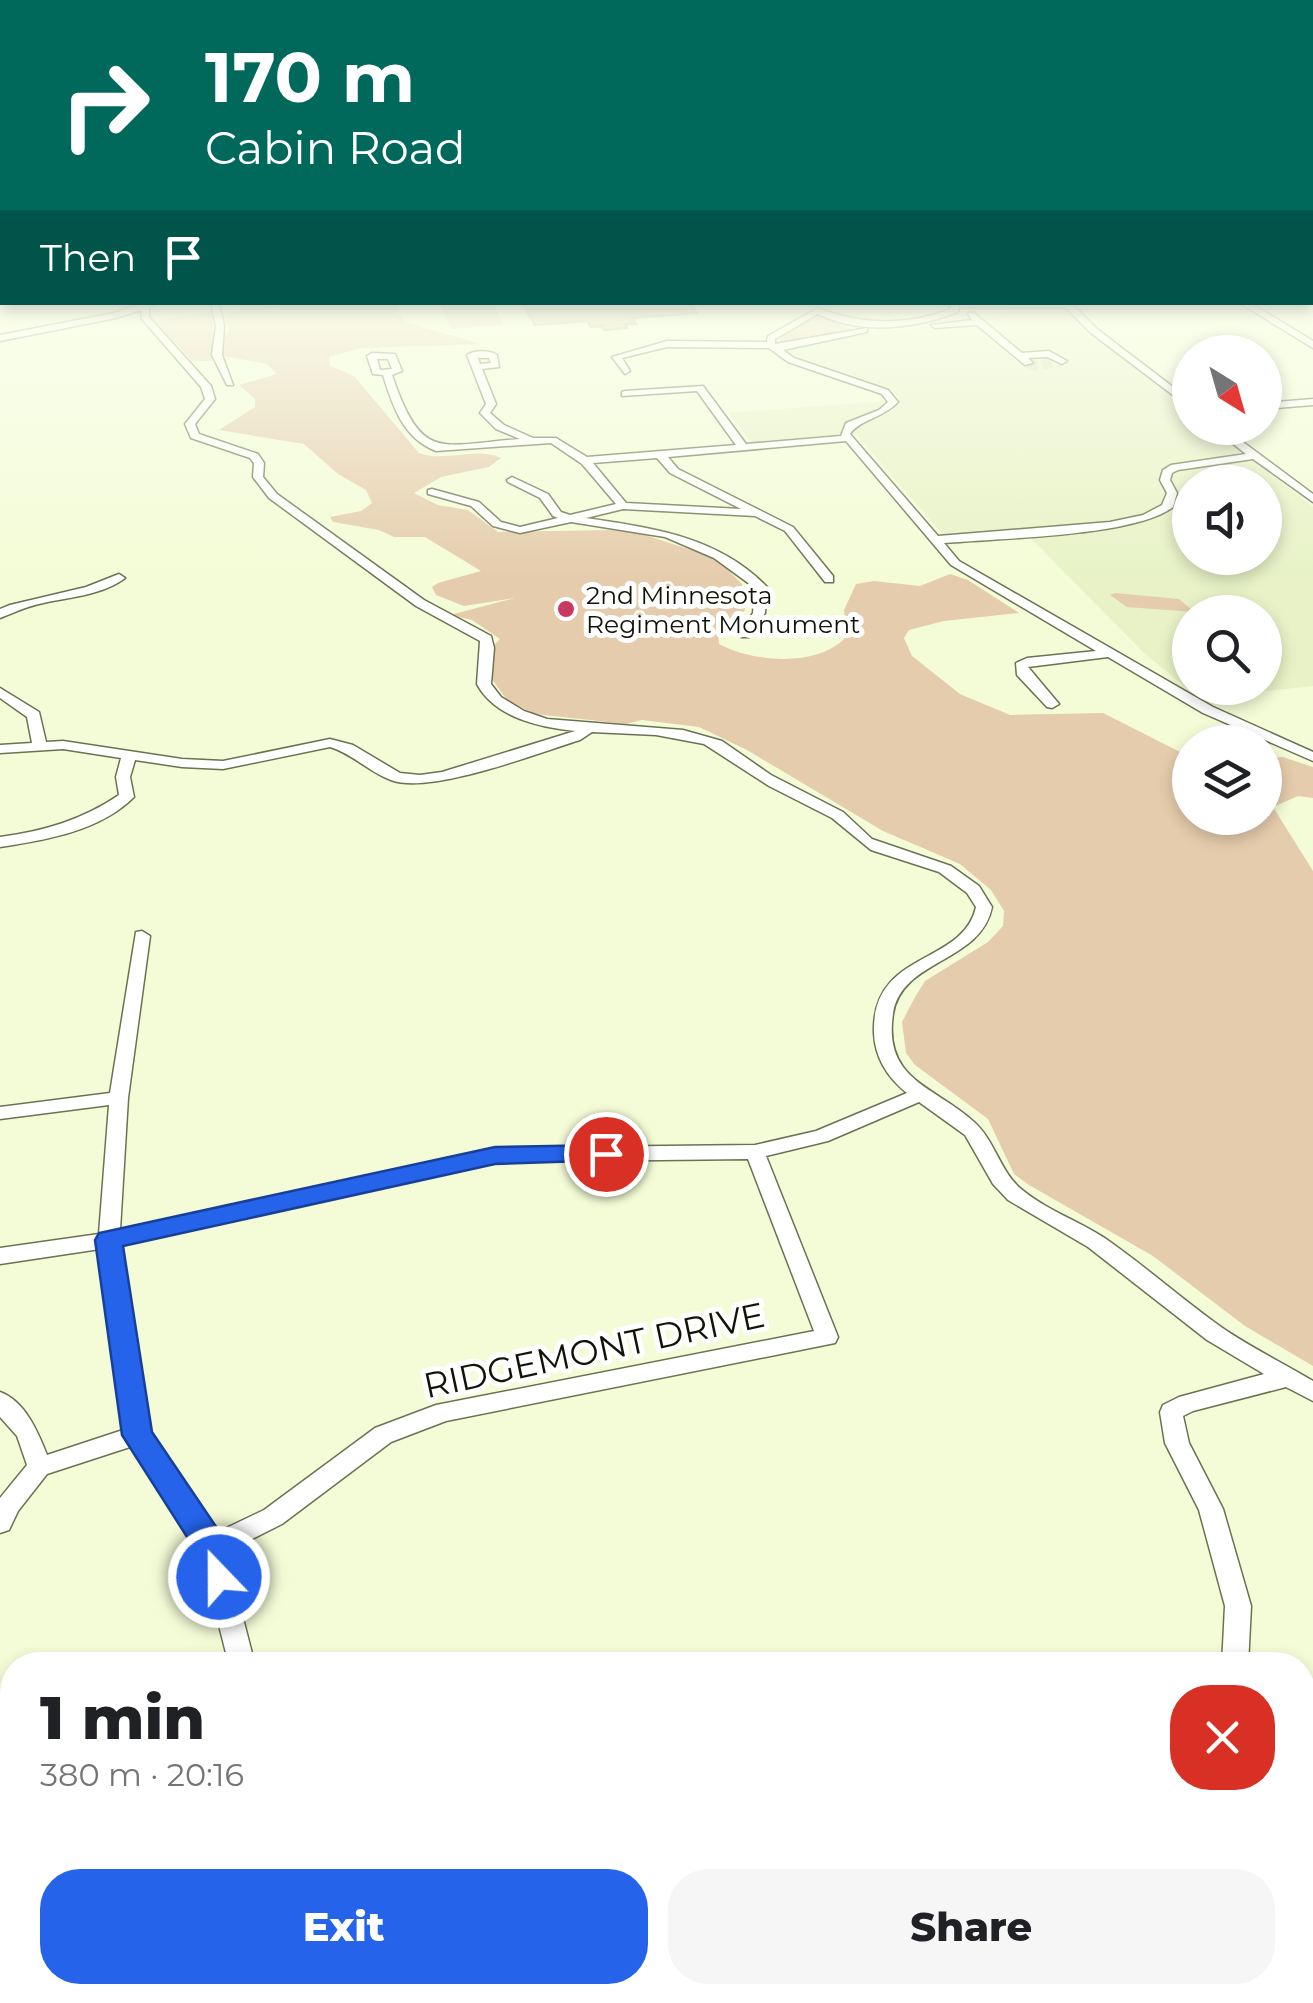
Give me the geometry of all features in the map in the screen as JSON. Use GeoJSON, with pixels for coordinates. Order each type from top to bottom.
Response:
{"type":"FeatureCollection","features":[{"type":"Feature","properties":{"kind":"street"},"geometry":{"type":"LineString","coordinates":[[207,389],[210,399],[190,424],[195,436],[254,456],[259,463],[258,477],[273,496],[420,604],[486,639],[489,647],[482,676],[486,690],[501,704],[534,719],[681,732],[712,742],[767,778],[836,813],[866,841],[944,867],[972,889],[982,906],[982,922],[962,944],[934,958],[893,989],[883,1020],[885,1049],[898,1074],[920,1095],[966,1124],[983,1145],[1005,1186],[1032,1207],[1062,1220],[1219,1337],[1313,1392]]}},
{"type":"Feature","properties":{"kind":"street"},"geometry":{"type":"LineString","coordinates":[[393,389],[418,441],[436,448],[552,440],[567,445],[623,506]]}},
{"type":"Feature","properties":{"kind":"street"},"geometry":{"type":"LineString","coordinates":[[486,389],[491,404],[485,413],[500,427],[533,441]]}},
{"type":"Feature","properties":{"kind":"street"},"geometry":{"type":"LineString","coordinates":[[625,394],[682,389]]}},
{"type":"Feature","properties":{"kind":"street"},"geometry":{"type":"LineString","coordinates":[[701,389],[744,447]]}},
{"type":"Feature","properties":{"kind":"street"},"geometry":{"type":"LineString","coordinates":[[878,389],[893,402],[888,408],[850,424],[846,430],[848,438],[955,563],[1208,710],[1313,757]]}},
{"type":"Feature","properties":{"kind":"street"},"geometry":{"type":"LineString","coordinates":[[1282,405],[1312,403]]}},
{"type":"Feature","properties":{"kind":"street"},"geometry":{"type":"LineString","coordinates":[[582,460],[848,438]]}},
{"type":"Feature","properties":{"kind":"street"},"geometry":{"type":"LineString","coordinates":[[1240,445],[1313,499]]}},
{"type":"Feature","properties":{"kind":"street"},"geometry":{"type":"LineString","coordinates":[[659,453],[674,471],[789,529],[830,579]]}},
{"type":"Feature","properties":{"kind":"street"},"geometry":{"type":"LineString","coordinates":[[936,540],[1135,521],[1167,507],[1172,493],[1165,480],[1166,472],[1175,467],[1254,456]]}},
{"type":"Feature","properties":{"kind":"street"},"geometry":{"type":"LineString","coordinates":[[512,480],[544,496],[556,514],[672,535],[708,548],[738,566],[760,587],[759,613],[745,634]]}},
{"type":"Feature","properties":{"kind":"street"},"geometry":{"type":"LineString","coordinates":[[432,492],[475,504],[507,528],[538,527],[623,506],[756,512]]}},
{"type":"Feature","properties":{"kind":"street"},"geometry":{"type":"LineString","coordinates":[[703,508],[732,500]]}},
{"type":"Feature","properties":{"kind":"street"},"geometry":{"type":"LineString","coordinates":[[0,614],[47,597],[100,589],[119,578]]}},
{"type":"Feature","properties":{"kind":"street"},"geometry":{"type":"LineString","coordinates":[[1052,704],[1022,672],[1021,666],[1109,653]]}},
{"type":"Feature","properties":{"kind":"street"},"geometry":{"type":"LineString","coordinates":[[0,692],[34,715],[39,744]]}},
{"type":"Feature","properties":{"kind":"street"},"geometry":{"type":"LineString","coordinates":[[0,749],[39,744],[223,764],[330,743],[348,748],[396,777],[420,779],[443,776],[575,737],[591,726]]}},
{"type":"Feature","properties":{"kind":"street"},"geometry":{"type":"LineString","coordinates":[[0,842],[78,828],[108,810],[127,797],[124,777],[130,755]]}},
{"type":"Feature","properties":{"kind":"street"},"geometry":{"type":"LineString","coordinates":[[142,936],[119,1098],[109,1240],[138,1435],[212,1547],[239,1652]]}},
{"type":"Feature","properties":{"kind":"street"},"geometry":{"type":"LineString","coordinates":[[0,1256],[109,1240],[495,1156],[755,1152],[821,1136],[920,1095]]}},
{"type":"Feature","properties":{"kind":"street"},"geometry":{"type":"LineString","coordinates":[[0,1112],[119,1098]]}},
{"type":"Feature","properties":{"kind":"street","name":"RIDGEMONT DRIVE"},"geometry":{"type":"LineString","coordinates":[[212,1547],[272,1517],[383,1435],[444,1412],[827,1337],[755,1152]]}},
{"type":"Feature","properties":{"kind":"street"},"geometry":{"type":"LineString","coordinates":[[1236,1652],[1238,1606],[1210,1509],[1178,1443],[1170,1412],[1187,1403],[1289,1377]]}},
{"type":"Feature","properties":{"kind":"street"},"geometry":{"type":"LineString","coordinates":[[0,1402],[28,1432],[39,1467]]}},
{"type":"Feature","properties":{"kind":"street"},"geometry":{"type":"LineString","coordinates":[[0,1523],[8,1504],[39,1467],[138,1435]]}},
{"type":"Feature","properties":{"kind":"shaded area"},"geometry":{"type":"Polygon","coordinates":[[[244,389],[365,389],[419,453],[501,458],[489,467],[441,477],[414,493],[438,505],[468,510],[498,532],[611,530],[642,534],[716,558],[742,584],[745,610],[718,634],[719,644],[749,655],[802,658],[834,647],[846,637],[844,610],[856,584],[874,581],[920,586],[950,574],[968,580],[1019,613],[944,621],[909,630],[904,638],[912,656],[960,694],[1010,715],[1103,713],[1172,748],[1172,835],[1282,835],[1282,821],[1313,871],[1313,1366],[1245,1326],[1153,1256],[1014,1174],[988,1119],[915,1065],[906,1053],[902,1022],[925,981],[988,942],[1003,926],[1004,911],[991,890],[960,864],[883,831],[747,750],[699,727],[535,714],[507,700],[489,675],[495,644],[500,639],[472,620],[450,615],[515,598],[464,606],[436,595],[432,587],[438,583],[481,571],[425,537],[394,537],[379,530],[333,522],[330,517],[361,511],[372,503],[366,490],[338,474],[304,444],[219,430],[255,407],[255,399],[244,389]]]}},
{"type":"Feature","properties":{"kind":"shaded area"},"geometry":{"type":"Polygon","coordinates":[[[888,389],[1166,389],[1172,394],[1172,445],[1234,445],[1259,465],[1172,465],[1172,575],[1282,575],[1282,483],[1313,507],[1313,686],[1282,689],[1282,595],[1172,595],[1172,676],[1145,654],[1022,529],[944,536],[856,434],[752,443],[729,413],[900,400],[888,389]]]}},
{"type":"Feature","properties":{"kind":"shaded area"},"geometry":{"type":"Polygon","coordinates":[[[1110,595],[1172,598],[1172,610],[1127,607],[1110,595]]]}},
{"type":"Feature","properties":{"kind":"shaded area"},"geometry":{"type":"Polygon","coordinates":[[[1282,757],[1313,767],[1313,798],[1298,796],[1282,803],[1282,757]]]}},
{"type":"Feature","properties":{"kind":"place","name":"2nd Minnesota Regiment Monument"},"geometry":{"type":"Point","coordinates":[566,609]}},
{"type":"Feature","properties":{"kind":"route"},"geometry":{"type":"LineString","coordinates":[[219,1577],[212,1547],[138,1435],[109,1240],[495,1156],[606,1154]]}}]}
